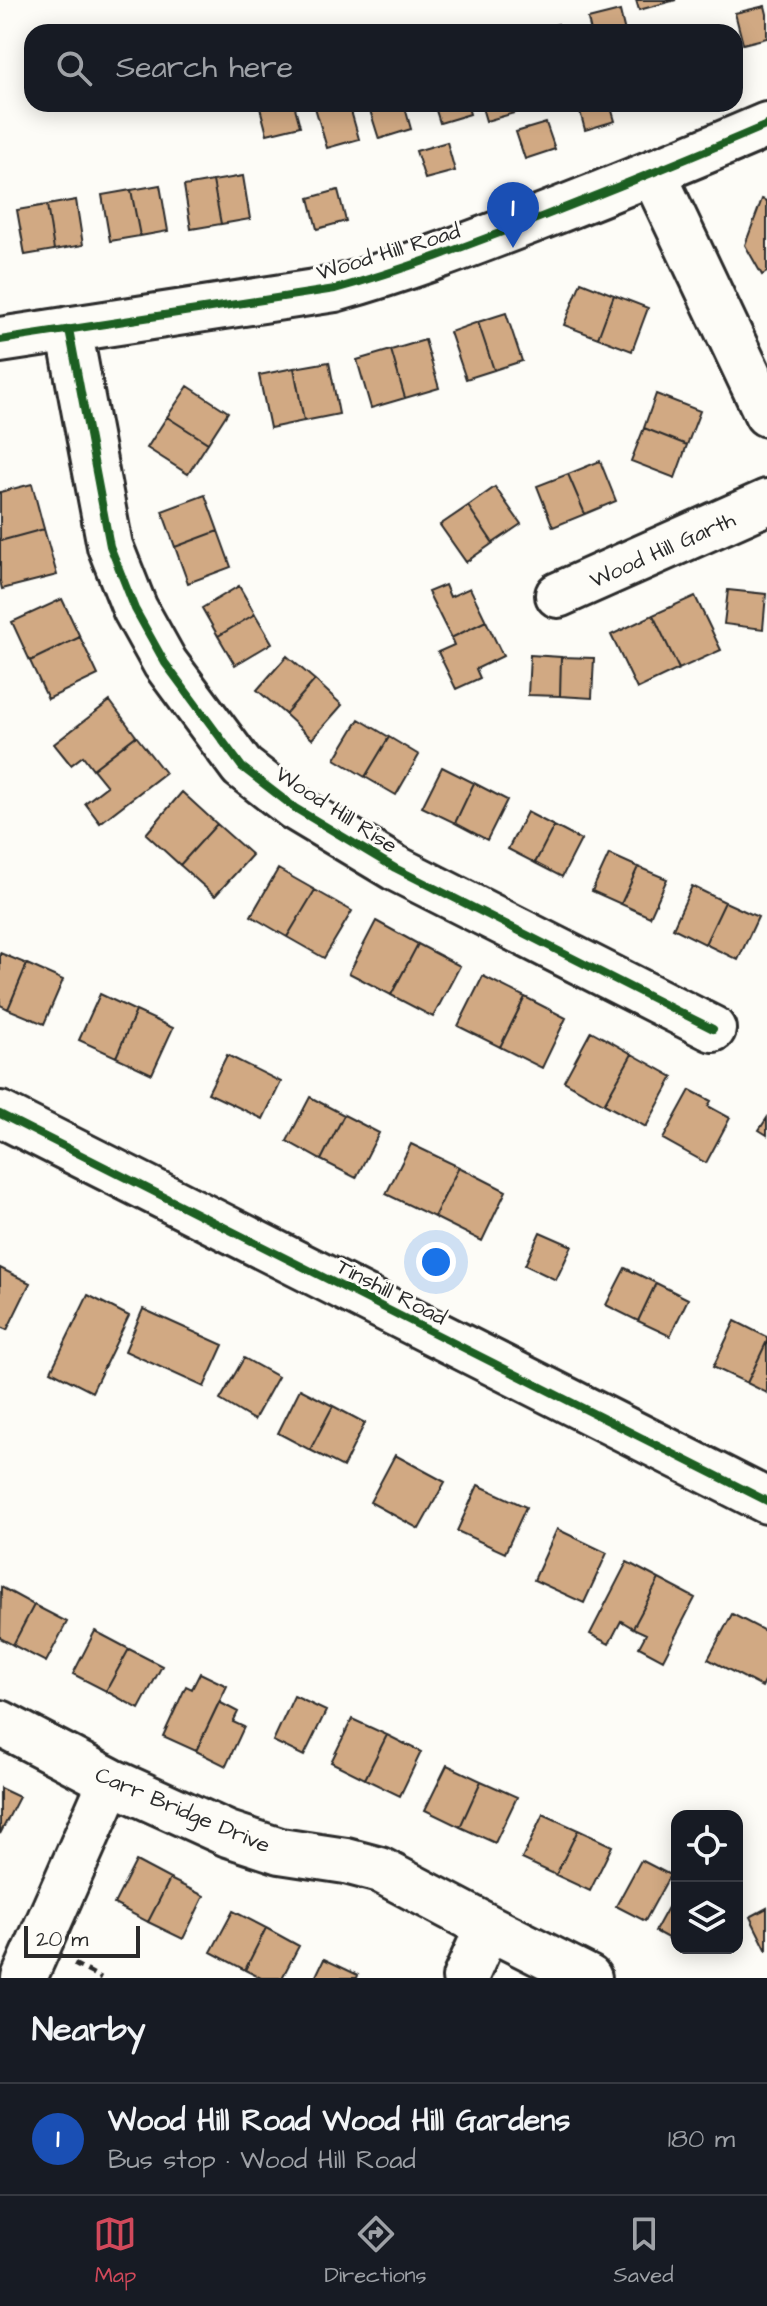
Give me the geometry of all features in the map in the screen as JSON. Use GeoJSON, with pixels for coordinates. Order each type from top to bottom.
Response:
{"type":"FeatureCollection","features":[{"type":"Feature","properties":{"kind":"street","name":"Wood Hill Road"},"geometry":{"type":"LineString","coordinates":[[0,340],[295,296],[384,276],[653,173],[767,125]]}},
{"type":"Feature","properties":{"kind":"street"},"geometry":{"type":"LineString","coordinates":[[653,173],[767,414]]}},
{"type":"Feature","properties":{"kind":"street","name":"Wood Hill Rise"},"geometry":{"type":"LineString","coordinates":[[69,329],[110,546],[125,584],[165,663],[242,767],[295,808],[395,868],[713,1029]]}},
{"type":"Feature","properties":{"kind":"street","name":"Wood Hill Garth"},"geometry":{"type":"LineString","coordinates":[[558,595],[767,502]]}},
{"type":"Feature","properties":{"kind":"street","name":"Tinshill Road"},"geometry":{"type":"LineString","coordinates":[[0,1114],[767,1501]]}},
{"type":"Feature","properties":{"kind":"street","name":"Carr Bridge Drive"},"geometry":{"type":"LineString","coordinates":[[0,1723],[111,1781],[228,1834],[280,1851],[346,1861],[380,1870],[589,1978]]}},
{"type":"Feature","properties":{"kind":"street"},"geometry":{"type":"LineString","coordinates":[[24,1978],[111,1781]]}},
{"type":"Feature","properties":{"kind":"street"},"geometry":{"type":"LineString","coordinates":[[465,1978],[488,1927]]}},
{"type":"Feature","properties":{"kind":"building"},"geometry":{"type":"Polygon","coordinates":[[[636,0],[676,0],[639,10],[636,0]]]}},
{"type":"Feature","properties":{"kind":"building"},"geometry":{"type":"Polygon","coordinates":[[[765,6],[767,38],[743,44],[743,24],[738,24],[735,13],[765,6]]]}},
{"type":"Feature","properties":{"kind":"building"},"geometry":{"type":"Polygon","coordinates":[[[620,11],[623,24],[589,24],[588,19],[620,11]]]}},
{"type":"Feature","properties":{"kind":"building"},"geometry":{"type":"Polygon","coordinates":[[[261,112],[296,112],[300,126],[267,134],[261,112]]]}},
{"type":"Feature","properties":{"kind":"building"},"geometry":{"type":"Polygon","coordinates":[[[316,112],[351,112],[359,139],[327,148],[316,112]]]}},
{"type":"Feature","properties":{"kind":"building"},"geometry":{"type":"Polygon","coordinates":[[[371,112],[406,112],[411,129],[379,139],[371,112]]]}},
{"type":"Feature","properties":{"kind":"building"},"geometry":{"type":"Polygon","coordinates":[[[437,112],[469,112],[470,114],[440,123],[437,112]]]}},
{"type":"Feature","properties":{"kind":"building"},"geometry":{"type":"Polygon","coordinates":[[[483,112],[518,112],[486,121],[483,112]]]}},
{"type":"Feature","properties":{"kind":"building"},"geometry":{"type":"Polygon","coordinates":[[[580,112],[612,112],[615,121],[585,130],[580,112]]]}},
{"type":"Feature","properties":{"kind":"building"},"geometry":{"type":"Polygon","coordinates":[[[546,123],[555,149],[525,159],[516,132],[546,123]]]}},
{"type":"Feature","properties":{"kind":"building"},"geometry":{"type":"Polygon","coordinates":[[[447,142],[455,171],[425,179],[416,151],[447,142]]]}},
{"type":"Feature","properties":{"kind":"building"},"geometry":{"type":"Polygon","coordinates":[[[243,176],[250,219],[221,224],[213,181],[243,176]]]}},
{"type":"Feature","properties":{"kind":"building"},"geometry":{"type":"Polygon","coordinates":[[[213,181],[221,224],[191,229],[184,186],[213,181]]]}},
{"type":"Feature","properties":{"kind":"building"},"geometry":{"type":"Polygon","coordinates":[[[160,185],[168,231],[140,236],[131,190],[160,185]]]}},
{"type":"Feature","properties":{"kind":"building"},"geometry":{"type":"Polygon","coordinates":[[[131,190],[140,236],[110,241],[102,195],[131,190]]]}},
{"type":"Feature","properties":{"kind":"building"},"geometry":{"type":"Polygon","coordinates":[[[338,190],[346,221],[317,229],[309,198],[338,190]]]}},
{"type":"Feature","properties":{"kind":"building"},"geometry":{"type":"Polygon","coordinates":[[[762,199],[767,201],[767,272],[762,275],[745,245],[762,199]]]}},
{"type":"Feature","properties":{"kind":"building"},"geometry":{"type":"Polygon","coordinates":[[[76,200],[83,245],[54,250],[47,205],[76,200]]]}},
{"type":"Feature","properties":{"kind":"building"},"geometry":{"type":"Polygon","coordinates":[[[47,205],[54,250],[25,255],[17,210],[47,205]]]}},
{"type":"Feature","properties":{"kind":"building"},"geometry":{"type":"Polygon","coordinates":[[[581,282],[614,295],[598,338],[564,325],[581,282]]]}},
{"type":"Feature","properties":{"kind":"building"},"geometry":{"type":"Polygon","coordinates":[[[614,295],[648,308],[632,351],[598,338],[614,295]]]}},
{"type":"Feature","properties":{"kind":"building"},"geometry":{"type":"Polygon","coordinates":[[[506,313],[522,361],[494,370],[478,322],[506,313]]]}},
{"type":"Feature","properties":{"kind":"building"},"geometry":{"type":"Polygon","coordinates":[[[478,322],[494,370],[466,379],[450,332],[478,322]]]}},
{"type":"Feature","properties":{"kind":"building"},"geometry":{"type":"Polygon","coordinates":[[[425,340],[439,388],[405,398],[391,350],[425,340]]]}},
{"type":"Feature","properties":{"kind":"building"},"geometry":{"type":"Polygon","coordinates":[[[391,350],[405,398],[371,408],[357,360],[391,350]]]}},
{"type":"Feature","properties":{"kind":"building"},"geometry":{"type":"Polygon","coordinates":[[[329,362],[339,414],[304,421],[294,368],[329,362]]]}},
{"type":"Feature","properties":{"kind":"building"},"geometry":{"type":"Polygon","coordinates":[[[294,368],[304,421],[270,428],[259,375],[294,368]]]}},
{"type":"Feature","properties":{"kind":"building"},"geometry":{"type":"Polygon","coordinates":[[[188,386],[228,412],[208,443],[167,417],[188,386]]]}},
{"type":"Feature","properties":{"kind":"building"},"geometry":{"type":"Polygon","coordinates":[[[656,394],[700,411],[687,445],[644,428],[656,394]]]}},
{"type":"Feature","properties":{"kind":"building"},"geometry":{"type":"Polygon","coordinates":[[[167,417],[208,443],[188,474],[147,448],[167,417]]]}},
{"type":"Feature","properties":{"kind":"building"},"geometry":{"type":"Polygon","coordinates":[[[644,428],[687,445],[675,478],[631,461],[644,428]]]}},
{"type":"Feature","properties":{"kind":"building"},"geometry":{"type":"Polygon","coordinates":[[[600,461],[616,501],[585,514],[568,474],[600,461]]]}},
{"type":"Feature","properties":{"kind":"building"},"geometry":{"type":"Polygon","coordinates":[[[568,474],[585,514],[553,527],[537,486],[568,474]]]}},
{"type":"Feature","properties":{"kind":"building"},"geometry":{"type":"Polygon","coordinates":[[[32,484],[44,529],[0,541],[0,492],[32,484]]]}},
{"type":"Feature","properties":{"kind":"building"},"geometry":{"type":"Polygon","coordinates":[[[495,487],[521,524],[493,543],[468,506],[495,487]]]}},
{"type":"Feature","properties":{"kind":"building"},"geometry":{"type":"Polygon","coordinates":[[[205,495],[218,531],[175,547],[162,511],[205,495]]]}},
{"type":"Feature","properties":{"kind":"building"},"geometry":{"type":"Polygon","coordinates":[[[468,506],[493,543],[466,562],[440,525],[468,506]]]}},
{"type":"Feature","properties":{"kind":"building"},"geometry":{"type":"Polygon","coordinates":[[[44,529],[57,575],[2,589],[0,541],[44,529]]]}},
{"type":"Feature","properties":{"kind":"building"},"geometry":{"type":"Polygon","coordinates":[[[218,531],[231,567],[188,583],[175,547],[218,531]]]}},
{"type":"Feature","properties":{"kind":"building"},"geometry":{"type":"Polygon","coordinates":[[[445,585],[450,597],[470,588],[486,621],[451,638],[428,592],[445,585]]]}},
{"type":"Feature","properties":{"kind":"building"},"geometry":{"type":"Polygon","coordinates":[[[239,586],[255,614],[218,636],[202,608],[239,586]]]}},
{"type":"Feature","properties":{"kind":"building"},"geometry":{"type":"Polygon","coordinates":[[[728,590],[766,594],[763,629],[724,624],[728,590]]]}},
{"type":"Feature","properties":{"kind":"building"},"geometry":{"type":"Polygon","coordinates":[[[695,596],[721,650],[679,669],[653,615],[695,596]]]}},
{"type":"Feature","properties":{"kind":"building"},"geometry":{"type":"Polygon","coordinates":[[[62,599],[80,637],[30,661],[12,622],[62,599]]]}},
{"type":"Feature","properties":{"kind":"building"},"geometry":{"type":"Polygon","coordinates":[[[255,614],[272,643],[235,665],[218,636],[255,614]]]}},
{"type":"Feature","properties":{"kind":"building"},"geometry":{"type":"Polygon","coordinates":[[[653,615],[679,669],[637,689],[611,635],[653,615]]]}},
{"type":"Feature","properties":{"kind":"building"},"geometry":{"type":"Polygon","coordinates":[[[486,621],[503,656],[476,669],[480,678],[456,689],[438,652],[454,645],[451,638],[486,621]]]}},
{"type":"Feature","properties":{"kind":"building"},"geometry":{"type":"Polygon","coordinates":[[[80,637],[98,675],[48,699],[30,661],[80,637]]]}},
{"type":"Feature","properties":{"kind":"building"},"geometry":{"type":"Polygon","coordinates":[[[530,655],[561,657],[560,696],[528,695],[530,655]]]}},
{"type":"Feature","properties":{"kind":"building"},"geometry":{"type":"Polygon","coordinates":[[[287,656],[315,680],[285,714],[257,690],[287,656]]]}},
{"type":"Feature","properties":{"kind":"building"},"geometry":{"type":"Polygon","coordinates":[[[561,657],[594,658],[592,698],[560,696],[561,657]]]}},
{"type":"Feature","properties":{"kind":"building"},"geometry":{"type":"Polygon","coordinates":[[[315,680],[342,705],[312,739],[285,714],[315,680]]]}},
{"type":"Feature","properties":{"kind":"building"},"geometry":{"type":"Polygon","coordinates":[[[110,701],[136,736],[93,769],[83,756],[71,765],[54,744],[110,701]]]}},
{"type":"Feature","properties":{"kind":"building"},"geometry":{"type":"Polygon","coordinates":[[[359,719],[389,737],[365,777],[335,759],[359,719]]]}},
{"type":"Feature","properties":{"kind":"building"},"geometry":{"type":"Polygon","coordinates":[[[136,736],[165,773],[100,823],[85,803],[107,786],[93,769],[136,736]]]}},
{"type":"Feature","properties":{"kind":"building"},"geometry":{"type":"Polygon","coordinates":[[[389,737],[419,755],[396,795],[365,777],[389,737]]]}},
{"type":"Feature","properties":{"kind":"building"},"geometry":{"type":"Polygon","coordinates":[[[442,767],[474,783],[455,823],[422,807],[442,767]]]}},
{"type":"Feature","properties":{"kind":"building"},"geometry":{"type":"Polygon","coordinates":[[[474,783],[507,800],[487,840],[455,823],[474,783]]]}},
{"type":"Feature","properties":{"kind":"building"},"geometry":{"type":"Polygon","coordinates":[[[182,792],[217,824],[180,865],[146,834],[182,792]]]}},
{"type":"Feature","properties":{"kind":"building"},"geometry":{"type":"Polygon","coordinates":[[[527,812],[554,826],[535,863],[508,849],[527,812]]]}},
{"type":"Feature","properties":{"kind":"building"},"geometry":{"type":"Polygon","coordinates":[[[217,824],[252,855],[215,896],[180,865],[217,824]]]}},
{"type":"Feature","properties":{"kind":"building"},"geometry":{"type":"Polygon","coordinates":[[[554,826],[581,840],[562,877],[535,863],[554,826]]]}},
{"type":"Feature","properties":{"kind":"building"},"geometry":{"type":"Polygon","coordinates":[[[609,854],[638,867],[621,904],[592,891],[609,854]]]}},
{"type":"Feature","properties":{"kind":"building"},"geometry":{"type":"Polygon","coordinates":[[[638,867],[667,879],[650,917],[621,904],[638,867]]]}},
{"type":"Feature","properties":{"kind":"building"},"geometry":{"type":"Polygon","coordinates":[[[278,869],[315,890],[287,937],[251,916],[278,869]]]}},
{"type":"Feature","properties":{"kind":"building"},"geometry":{"type":"Polygon","coordinates":[[[692,886],[725,902],[705,944],[673,928],[692,886]]]}},
{"type":"Feature","properties":{"kind":"building"},"geometry":{"type":"Polygon","coordinates":[[[315,890],[352,911],[324,958],[287,937],[315,890]]]}},
{"type":"Feature","properties":{"kind":"building"},"geometry":{"type":"Polygon","coordinates":[[[725,902],[758,917],[738,960],[705,944],[725,902]]]}},
{"type":"Feature","properties":{"kind":"building"},"geometry":{"type":"Polygon","coordinates":[[[376,921],[418,944],[391,995],[349,973],[376,921]]]}},
{"type":"Feature","properties":{"kind":"building"},"geometry":{"type":"Polygon","coordinates":[[[418,944],[460,966],[433,1017],[391,995],[418,944]]]}},
{"type":"Feature","properties":{"kind":"building"},"geometry":{"type":"Polygon","coordinates":[[[0,953],[27,964],[8,1009],[0,1005],[0,953]]]}},
{"type":"Feature","properties":{"kind":"building"},"geometry":{"type":"Polygon","coordinates":[[[27,964],[63,980],[44,1024],[8,1009],[27,964]]]}},
{"type":"Feature","properties":{"kind":"building"},"geometry":{"type":"Polygon","coordinates":[[[483,976],[525,997],[500,1047],[458,1026],[483,976]]]}},
{"type":"Feature","properties":{"kind":"building"},"geometry":{"type":"Polygon","coordinates":[[[100,994],[136,1011],[116,1057],[79,1040],[100,994]]]}},
{"type":"Feature","properties":{"kind":"building"},"geometry":{"type":"Polygon","coordinates":[[[525,997],[566,1018],[542,1068],[500,1047],[525,997]]]}},
{"type":"Feature","properties":{"kind":"building"},"geometry":{"type":"Polygon","coordinates":[[[136,1011],[173,1028],[152,1074],[116,1057],[136,1011]]]}},
{"type":"Feature","properties":{"kind":"building"},"geometry":{"type":"Polygon","coordinates":[[[591,1031],[632,1054],[604,1104],[564,1081],[591,1031]]]}},
{"type":"Feature","properties":{"kind":"building"},"geometry":{"type":"Polygon","coordinates":[[[632,1054],[673,1077],[646,1127],[604,1104],[632,1054]]]}},
{"type":"Feature","properties":{"kind":"building"},"geometry":{"type":"Polygon","coordinates":[[[227,1055],[281,1082],[263,1119],[208,1093],[227,1055]]]}},
{"type":"Feature","properties":{"kind":"building"},"geometry":{"type":"Polygon","coordinates":[[[690,1090],[711,1101],[708,1106],[730,1118],[706,1163],[663,1139],[690,1090]]]}},
{"type":"Feature","properties":{"kind":"building"},"geometry":{"type":"Polygon","coordinates":[[[310,1097],[344,1115],[321,1160],[287,1141],[310,1097]]]}},
{"type":"Feature","properties":{"kind":"building"},"geometry":{"type":"Polygon","coordinates":[[[344,1115],[379,1133],[356,1178],[321,1160],[344,1115]]]}},
{"type":"Feature","properties":{"kind":"building"},"geometry":{"type":"Polygon","coordinates":[[[767,1118],[767,1135],[759,1130],[767,1118]]]}},
{"type":"Feature","properties":{"kind":"building"},"geometry":{"type":"Polygon","coordinates":[[[411,1144],[459,1167],[434,1217],[386,1194],[411,1144]]]}},
{"type":"Feature","properties":{"kind":"building"},"geometry":{"type":"Polygon","coordinates":[[[459,1167],[506,1191],[482,1241],[434,1217],[459,1167]]]}},
{"type":"Feature","properties":{"kind":"building"},"geometry":{"type":"Polygon","coordinates":[[[540,1232],[572,1246],[556,1280],[525,1265],[540,1232]]]}},
{"type":"Feature","properties":{"kind":"building"},"geometry":{"type":"Polygon","coordinates":[[[0,1268],[30,1283],[7,1330],[0,1327],[0,1268]]]}},
{"type":"Feature","properties":{"kind":"building"},"geometry":{"type":"Polygon","coordinates":[[[625,1268],[656,1283],[638,1321],[606,1305],[625,1268]]]}},
{"type":"Feature","properties":{"kind":"building"},"geometry":{"type":"Polygon","coordinates":[[[656,1283],[688,1299],[670,1336],[638,1321],[656,1283]]]}},
{"type":"Feature","properties":{"kind":"building"},"geometry":{"type":"Polygon","coordinates":[[[88,1295],[129,1316],[92,1392],[51,1371],[88,1295]]]}},
{"type":"Feature","properties":{"kind":"building"},"geometry":{"type":"Polygon","coordinates":[[[143,1309],[223,1345],[204,1387],[125,1351],[143,1309]]]}},
{"type":"Feature","properties":{"kind":"building"},"geometry":{"type":"Polygon","coordinates":[[[735,1321],[767,1337],[747,1383],[713,1367],[735,1321]]]}},
{"type":"Feature","properties":{"kind":"building"},"geometry":{"type":"Polygon","coordinates":[[[767,1341],[767,1393],[747,1383],[767,1341]]]}},
{"type":"Feature","properties":{"kind":"building"},"geometry":{"type":"Polygon","coordinates":[[[244,1358],[278,1377],[254,1420],[220,1400],[244,1358]]]}},
{"type":"Feature","properties":{"kind":"building"},"geometry":{"type":"Polygon","coordinates":[[[300,1389],[333,1406],[310,1450],[278,1433],[300,1389]]]}},
{"type":"Feature","properties":{"kind":"building"},"geometry":{"type":"Polygon","coordinates":[[[333,1406],[365,1423],[343,1467],[310,1450],[333,1406]]]}},
{"type":"Feature","properties":{"kind":"building"},"geometry":{"type":"Polygon","coordinates":[[[395,1455],[445,1482],[419,1529],[370,1502],[395,1455]]]}},
{"type":"Feature","properties":{"kind":"building"},"geometry":{"type":"Polygon","coordinates":[[[478,1485],[526,1507],[505,1553],[457,1531],[478,1485]]]}},
{"type":"Feature","properties":{"kind":"building"},"geometry":{"type":"Polygon","coordinates":[[[557,1529],[607,1553],[584,1603],[534,1580],[557,1529]]]}},
{"type":"Feature","properties":{"kind":"building"},"geometry":{"type":"Polygon","coordinates":[[[627,1562],[659,1579],[633,1628],[621,1621],[609,1644],[590,1634],[627,1562]]]}},
{"type":"Feature","properties":{"kind":"building"},"geometry":{"type":"Polygon","coordinates":[[[659,1579],[695,1598],[663,1660],[639,1647],[646,1634],[633,1628],[659,1579]]]}},
{"type":"Feature","properties":{"kind":"building"},"geometry":{"type":"Polygon","coordinates":[[[1,1587],[34,1605],[13,1645],[0,1638],[1,1587]]]}},
{"type":"Feature","properties":{"kind":"building"},"geometry":{"type":"Polygon","coordinates":[[[34,1605],[67,1622],[46,1662],[13,1645],[34,1605]]]}},
{"type":"Feature","properties":{"kind":"building"},"geometry":{"type":"Polygon","coordinates":[[[732,1614],[767,1632],[767,1677],[762,1687],[708,1659],[732,1614]]]}},
{"type":"Feature","properties":{"kind":"building"},"geometry":{"type":"Polygon","coordinates":[[[95,1631],[129,1649],[106,1691],[73,1674],[95,1631]]]}},
{"type":"Feature","properties":{"kind":"building"},"geometry":{"type":"Polygon","coordinates":[[[129,1649],[162,1666],[139,1709],[106,1691],[129,1649]]]}},
{"type":"Feature","properties":{"kind":"building"},"geometry":{"type":"Polygon","coordinates":[[[200,1673],[227,1686],[196,1751],[163,1736],[186,1686],[192,1689],[200,1673]]]}},
{"type":"Feature","properties":{"kind":"building"},"geometry":{"type":"Polygon","coordinates":[[[294,1696],[326,1711],[304,1756],[273,1741],[294,1696]]]}},
{"type":"Feature","properties":{"kind":"building"},"geometry":{"type":"Polygon","coordinates":[[[219,1702],[238,1712],[233,1722],[244,1727],[226,1766],[196,1751],[219,1702]]]}},
{"type":"Feature","properties":{"kind":"building"},"geometry":{"type":"Polygon","coordinates":[[[352,1719],[387,1735],[365,1779],[331,1762],[352,1719]]]}},
{"type":"Feature","properties":{"kind":"building"},"geometry":{"type":"Polygon","coordinates":[[[387,1735],[421,1752],[400,1796],[365,1779],[387,1735]]]}},
{"type":"Feature","properties":{"kind":"building"},"geometry":{"type":"Polygon","coordinates":[[[447,1765],[481,1781],[460,1827],[425,1810],[447,1765]]]}},
{"type":"Feature","properties":{"kind":"building"},"geometry":{"type":"Polygon","coordinates":[[[481,1781],[517,1797],[495,1843],[460,1827],[481,1781]]]}},
{"type":"Feature","properties":{"kind":"building"},"geometry":{"type":"Polygon","coordinates":[[[0,1788],[19,1797],[0,1834],[0,1788]]]}},
{"type":"Feature","properties":{"kind":"building"},"geometry":{"type":"Polygon","coordinates":[[[543,1814],[578,1830],[556,1875],[522,1859],[543,1814]]]}},
{"type":"Feature","properties":{"kind":"building"},"geometry":{"type":"Polygon","coordinates":[[[578,1830],[612,1846],[590,1891],[556,1875],[578,1830]]]}},
{"type":"Feature","properties":{"kind":"building"},"geometry":{"type":"Polygon","coordinates":[[[641,1860],[670,1875],[645,1921],[616,1906],[641,1860]]]}},
{"type":"Feature","properties":{"kind":"building"},"geometry":{"type":"Polygon","coordinates":[[[136,1861],[170,1879],[148,1922],[114,1904],[136,1861]]]}},
{"type":"Feature","properties":{"kind":"building"},"geometry":{"type":"Polygon","coordinates":[[[170,1879],[204,1896],[183,1939],[148,1922],[170,1879]]]}},
{"type":"Feature","properties":{"kind":"building"},"geometry":{"type":"Polygon","coordinates":[[[671,1902],[671,1940],[655,1931],[671,1902]]]}},
{"type":"Feature","properties":{"kind":"building"},"geometry":{"type":"Polygon","coordinates":[[[767,1908],[767,1951],[750,1917],[767,1908]]]}},
{"type":"Feature","properties":{"kind":"building"},"geometry":{"type":"Polygon","coordinates":[[[233,1911],[266,1928],[245,1970],[211,1952],[233,1911]]]}},
{"type":"Feature","properties":{"kind":"building"},"geometry":{"type":"Polygon","coordinates":[[[266,1928],[299,1946],[282,1978],[261,1978],[245,1970],[266,1928]]]}},
{"type":"Feature","properties":{"kind":"building"},"geometry":{"type":"Polygon","coordinates":[[[324,1959],[358,1975],[357,1978],[315,1978],[324,1959]]]}},
{"type":"Feature","properties":{"kind":"cycle path"},"geometry":{"type":"LineString","coordinates":[[0,340],[335,289],[486,238],[767,125]]}},
{"type":"Feature","properties":{"kind":"cycle path"},"geometry":{"type":"LineString","coordinates":[[69,329],[110,546],[135,609],[165,663],[242,767],[295,808],[395,868],[713,1029]]}},
{"type":"Feature","properties":{"kind":"cycle path"},"geometry":{"type":"LineString","coordinates":[[0,1114],[767,1501]]}},
{"type":"Feature","properties":{"kind":"place","name":"Wood Hill Road Wood Hill Gardens"},"geometry":{"type":"Point","coordinates":[513,248]}}]}
